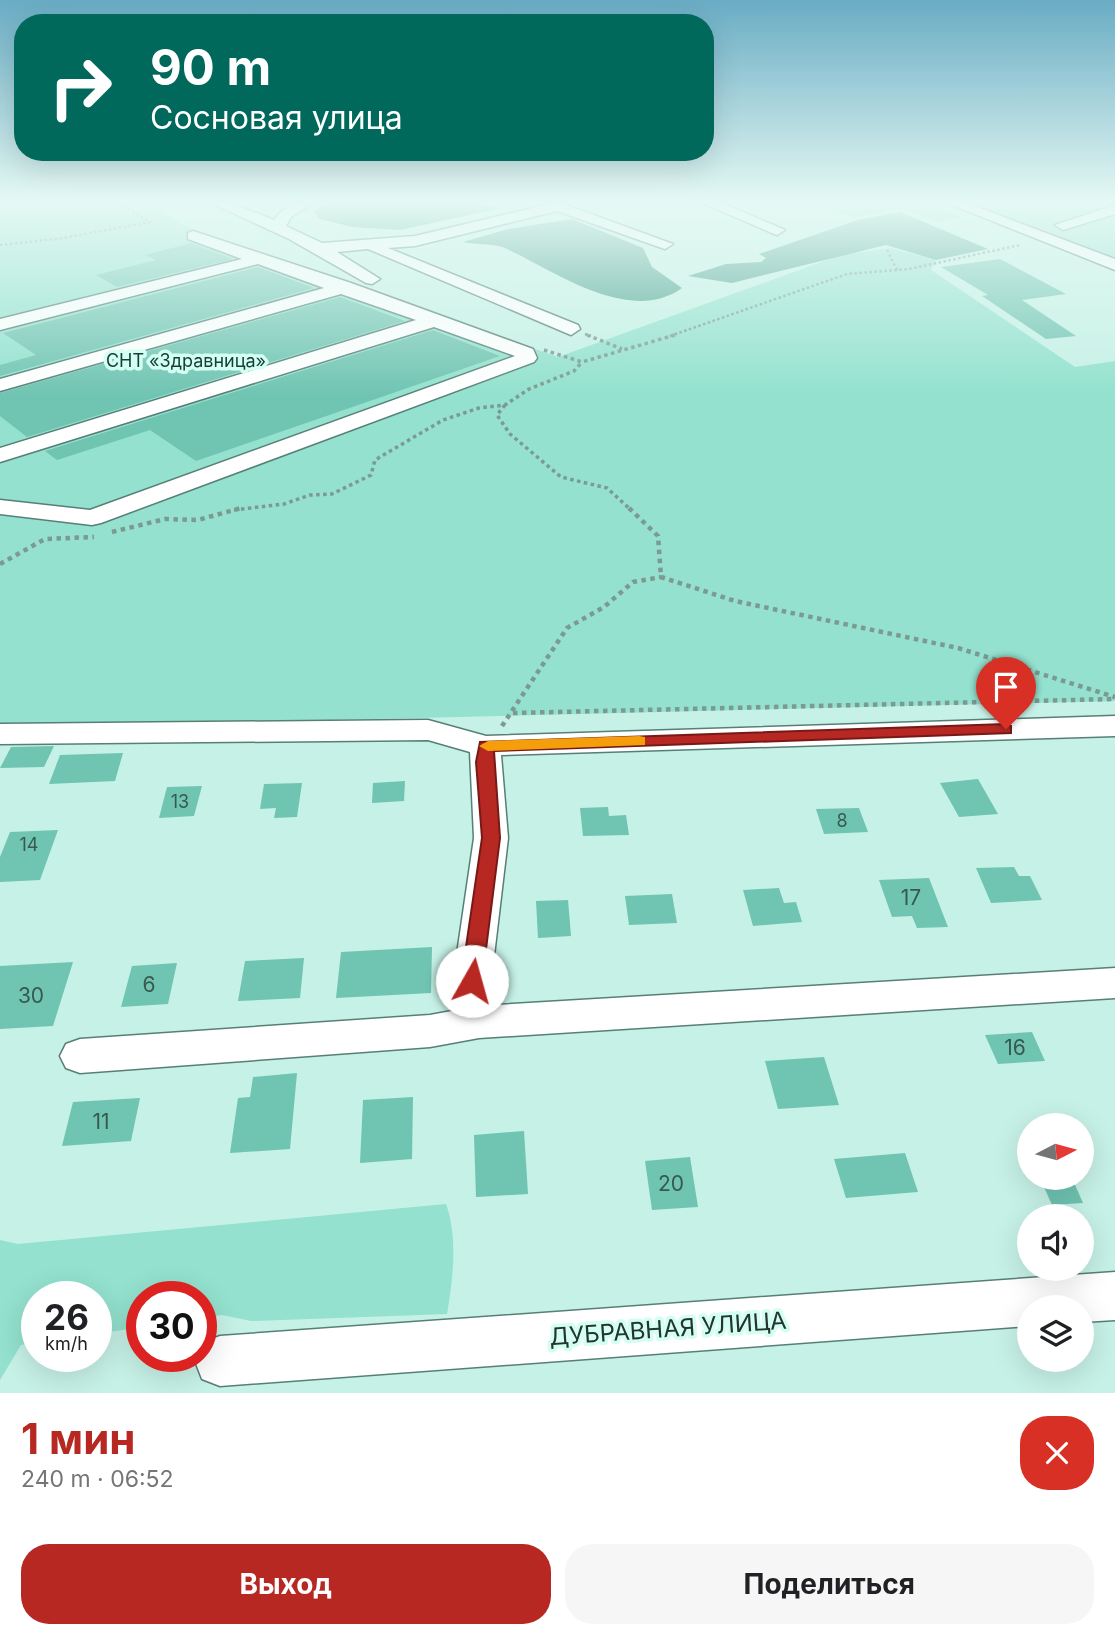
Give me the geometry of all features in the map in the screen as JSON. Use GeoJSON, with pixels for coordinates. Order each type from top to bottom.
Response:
{"type":"FeatureCollection","features":[{"type":"Feature","properties":{"kind":"street"},"geometry":{"type":"LineString","coordinates":[[0,325],[232,266]]}},
{"type":"Feature","properties":{"kind":"street"},"geometry":{"type":"LineString","coordinates":[[0,507],[92,518],[527,358],[526,353],[280,266]]}},
{"type":"Feature","properties":{"kind":"street"},"geometry":{"type":"LineString","coordinates":[[0,385],[372,279],[351,266]]}},
{"type":"Feature","properties":{"kind":"street"},"geometry":{"type":"LineString","coordinates":[[417,266],[571,329]]}},
{"type":"Feature","properties":{"kind":"street"},"geometry":{"type":"LineString","coordinates":[[0,455],[433,321]]}},
{"type":"Feature","properties":{"kind":"street"},"geometry":{"type":"LineString","coordinates":[[0,734],[428,730],[450,733],[468,743],[486,746],[1115,726]]}},
{"type":"Feature","properties":{"kind":"street"},"geometry":{"type":"LineString","coordinates":[[479,1022],[472,981],[491,838],[484,762],[486,746]]}},
{"type":"Feature","properties":{"kind":"street"},"geometry":{"type":"LineString","coordinates":[[80,1056],[430,1031],[479,1022],[1115,983]]}},
{"type":"Feature","properties":{"kind":"street","name":"ДУБРАВНАЯ УЛИЦА"},"geometry":{"type":"LineString","coordinates":[[220,1361],[1115,1296]]}},
{"type":"Feature","properties":{"kind":"path"},"geometry":{"type":"LineString","coordinates":[[896,266],[898,270]]}},
{"type":"Feature","properties":{"kind":"path"},"geometry":{"type":"LineString","coordinates":[[661,577],[658,536],[607,488],[561,477],[510,434],[496,415],[505,405],[529,389],[574,371],[582,362],[681,333],[847,274],[920,266]]}},
{"type":"Feature","properties":{"kind":"path"},"geometry":{"type":"LineString","coordinates":[[571,329],[624,350]]}},
{"type":"Feature","properties":{"kind":"path"},"geometry":{"type":"LineString","coordinates":[[541,349],[582,362]]}},
{"type":"Feature","properties":{"kind":"path"},"geometry":{"type":"LineString","coordinates":[[111,533],[165,519],[198,520],[246,508],[284,504],[310,495],[332,494],[371,475],[375,460],[443,420],[479,408],[505,405]]}},
{"type":"Feature","properties":{"kind":"path"},"geometry":{"type":"LineString","coordinates":[[0,564],[45,539],[85,540],[98,536]]}},
{"type":"Feature","properties":{"kind":"path"},"geometry":{"type":"LineString","coordinates":[[486,746],[513,713],[567,628],[604,607],[633,582],[661,577],[735,601],[958,648],[1115,698]]}},
{"type":"Feature","properties":{"kind":"path"},"geometry":{"type":"LineString","coordinates":[[513,713],[1115,698]]}},
{"type":"Feature","properties":{"kind":"green space","name":"СНТ «Здравница»"},"geometry":{"type":"Polygon","coordinates":[[[0,266],[299,266],[558,357],[810,266],[933,266],[931,270],[1075,367],[1115,361],[1115,701],[0,728],[0,266]]]}},
{"type":"Feature","properties":{"kind":"green space"},"geometry":{"type":"Polygon","coordinates":[[[446,1204],[453,1244],[447,1314],[251,1321],[217,1316],[217,1281],[126,1281],[126,1329],[112,1332],[112,1281],[21,1281],[21,1345],[0,1380],[0,1240],[18,1244],[446,1204]]]}},
{"type":"Feature","properties":{"kind":"shaded area"},"geometry":{"type":"Polygon","coordinates":[[[540,266],[652,266],[682,288],[661,298],[639,301],[615,298],[540,266]]]}},
{"type":"Feature","properties":{"kind":"shaded area"},"geometry":{"type":"Polygon","coordinates":[[[720,266],[801,266],[732,283],[688,276],[720,266]]]}},
{"type":"Feature","properties":{"kind":"building"},"geometry":{"type":"Polygon","coordinates":[[[132,266],[204,266],[117,287],[96,275],[132,266]]]}},
{"type":"Feature","properties":{"kind":"building"},"geometry":{"type":"Polygon","coordinates":[[[1013,266],[1066,294],[1022,300],[1076,336],[1046,339],[982,296],[988,295],[941,267],[1013,266]]]}},
{"type":"Feature","properties":{"kind":"building"},"geometry":{"type":"Polygon","coordinates":[[[258,267],[314,288],[0,376],[0,365],[36,355],[3,333],[258,267]]]}},
{"type":"Feature","properties":{"kind":"building"},"geometry":{"type":"Polygon","coordinates":[[[340,297],[405,321],[27,437],[0,416],[0,393],[340,297]]]}},
{"type":"Feature","properties":{"kind":"building"},"geometry":{"type":"Polygon","coordinates":[[[433,330],[500,356],[196,461],[150,430],[57,460],[45,451],[433,330]]]}},
{"type":"Feature","properties":{"kind":"building"},"geometry":{"type":"Polygon","coordinates":[[[54,746],[44,767],[0,768],[11,747],[54,746]]]}},
{"type":"Feature","properties":{"kind":"building"},"geometry":{"type":"Polygon","coordinates":[[[123,753],[115,781],[49,784],[60,755],[123,753]]]}},
{"type":"Feature","properties":{"kind":"building"},"geometry":{"type":"Polygon","coordinates":[[[978,779],[998,814],[959,817],[940,783],[978,779]]]}},
{"type":"Feature","properties":{"kind":"building"},"geometry":{"type":"Polygon","coordinates":[[[405,781],[404,801],[372,803],[373,783],[405,781]]]}},
{"type":"Feature","properties":{"kind":"building"},"geometry":{"type":"Polygon","coordinates":[[[302,783],[297,817],[274,818],[276,808],[260,809],[264,784],[302,783]]]}},
{"type":"Feature","properties":{"kind":"building"},"geometry":{"type":"Polygon","coordinates":[[[202,786],[194,816],[159,818],[167,787],[202,786]]]}},
{"type":"Feature","properties":{"kind":"building"},"geometry":{"type":"Polygon","coordinates":[[[608,807],[609,816],[626,815],[629,835],[583,836],[580,808],[608,807]]]}},
{"type":"Feature","properties":{"kind":"building"},"geometry":{"type":"Polygon","coordinates":[[[859,808],[868,832],[824,834],[816,809],[859,808]]]}},
{"type":"Feature","properties":{"kind":"building"},"geometry":{"type":"Polygon","coordinates":[[[58,830],[40,880],[0,882],[0,857],[10,832],[58,830]]]}},
{"type":"Feature","properties":{"kind":"building"},"geometry":{"type":"Polygon","coordinates":[[[1014,867],[1019,876],[1030,876],[1042,900],[991,903],[976,868],[1014,867]]]}},
{"type":"Feature","properties":{"kind":"building"},"geometry":{"type":"Polygon","coordinates":[[[929,878],[948,927],[917,928],[912,916],[892,917],[879,880],[929,878]]]}},
{"type":"Feature","properties":{"kind":"building"},"geometry":{"type":"Polygon","coordinates":[[[779,888],[784,903],[796,902],[802,922],[753,926],[743,890],[779,888]]]}},
{"type":"Feature","properties":{"kind":"building"},"geometry":{"type":"Polygon","coordinates":[[[672,894],[677,923],[629,925],[625,896],[672,894]]]}},
{"type":"Feature","properties":{"kind":"building"},"geometry":{"type":"Polygon","coordinates":[[[568,900],[571,936],[538,938],[536,901],[568,900]]]}},
{"type":"Feature","properties":{"kind":"building"},"geometry":{"type":"Polygon","coordinates":[[[432,947],[431,993],[336,998],[341,952],[432,947]]]}},
{"type":"Feature","properties":{"kind":"building"},"geometry":{"type":"Polygon","coordinates":[[[304,958],[300,998],[238,1001],[245,961],[304,958]]]}},
{"type":"Feature","properties":{"kind":"building"},"geometry":{"type":"Polygon","coordinates":[[[73,962],[53,1026],[0,1029],[0,966],[73,962]]]}},
{"type":"Feature","properties":{"kind":"building"},"geometry":{"type":"Polygon","coordinates":[[[177,963],[168,1004],[121,1007],[132,966],[177,963]]]}},
{"type":"Feature","properties":{"kind":"building"},"geometry":{"type":"Polygon","coordinates":[[[1032,1032],[1045,1061],[998,1064],[985,1035],[1032,1032]]]}},
{"type":"Feature","properties":{"kind":"building"},"geometry":{"type":"Polygon","coordinates":[[[824,1057],[839,1105],[778,1109],[765,1061],[824,1057]]]}},
{"type":"Feature","properties":{"kind":"building"},"geometry":{"type":"Polygon","coordinates":[[[297,1073],[290,1149],[230,1153],[238,1098],[250,1097],[253,1077],[297,1073]]]}},
{"type":"Feature","properties":{"kind":"building"},"geometry":{"type":"Polygon","coordinates":[[[413,1097],[412,1159],[360,1163],[363,1100],[413,1097]]]}},
{"type":"Feature","properties":{"kind":"building"},"geometry":{"type":"Polygon","coordinates":[[[140,1098],[131,1141],[62,1146],[73,1102],[140,1098]]]}},
{"type":"Feature","properties":{"kind":"building"},"geometry":{"type":"Polygon","coordinates":[[[524,1131],[528,1194],[476,1197],[474,1135],[524,1131]]]}},
{"type":"Feature","properties":{"kind":"building"},"geometry":{"type":"Polygon","coordinates":[[[905,1153],[918,1192],[846,1198],[834,1159],[905,1153]]]}},
{"type":"Feature","properties":{"kind":"building"},"geometry":{"type":"Polygon","coordinates":[[[690,1157],[698,1207],[652,1210],[645,1161],[690,1157]]]}},
{"type":"Feature","properties":{"kind":"building"},"geometry":{"type":"Polygon","coordinates":[[[1045,1190],[1077,1190],[1083,1203],[1068,1204],[1052,1204],[1045,1190]]]}},
{"type":"Feature","properties":{"kind":"slow traffic"},"geometry":{"type":"LineString","coordinates":[[488,746],[639,741]]}},
{"type":"Feature","properties":{"kind":"route"},"geometry":{"type":"LineString","coordinates":[[472,981],[491,838],[484,762],[486,746],[1006,729]]}}]}
